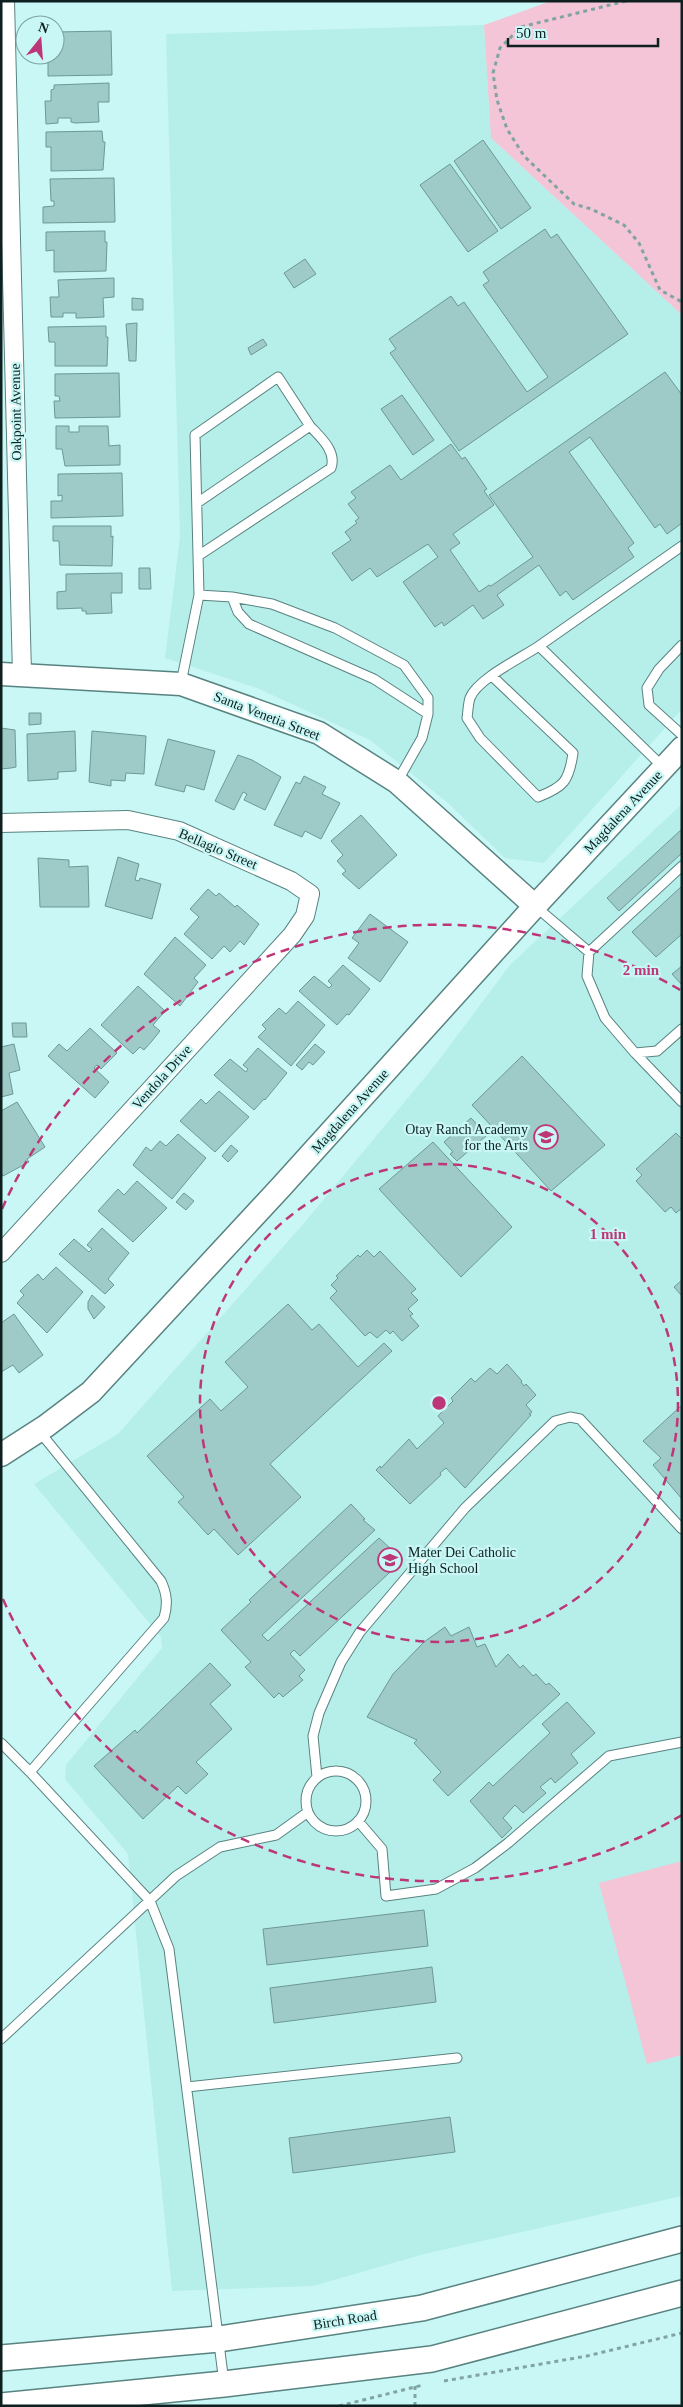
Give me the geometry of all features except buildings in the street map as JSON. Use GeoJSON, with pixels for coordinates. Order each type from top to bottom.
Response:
{"type":"FeatureCollection","features":[{"type":"Feature","properties":{"kind":"main road","name":"Birch Road"},"geometry":{"type":"LineString","coordinates":[[1,2358],[219,2339],[422,2308],[682,2238]]}},
{"type":"Feature","properties":{"kind":"main road"},"geometry":{"type":"LineString","coordinates":[[1,2406],[224,2384],[432,2359],[682,2293]]}},
{"type":"Feature","properties":{"kind":"street","name":"Oakpoint Avenue"},"geometry":{"type":"LineString","coordinates":[[4,1],[12,674]]}},
{"type":"Feature","properties":{"kind":"street","name":"Santa Venetia Street"},"geometry":{"type":"LineString","coordinates":[[12,674],[181,684],[319,733],[397,782],[534,906]]}},
{"type":"Feature","properties":{"kind":"street","name":"Magdalena Avenue"},"geometry":{"type":"LineString","coordinates":[[1,1455],[39,1431],[91,1392],[142,1339],[534,906],[682,748]]}},
{"type":"Feature","properties":{"kind":"street","name":"Bellagio Street"},"geometry":{"type":"LineString","coordinates":[[1,823],[128,820],[179,831],[291,881],[310,894]]}},
{"type":"Feature","properties":{"kind":"street","name":"Vendola Drive"},"geometry":{"type":"LineString","coordinates":[[3,1246],[292,935],[305,916],[310,894]]}},
{"type":"Feature","properties":{"kind":"lane"},"geometry":{"type":"LineString","coordinates":[[181,684],[199,594],[198,556],[197,503],[195,434],[278,378],[310,426],[330,450],[331,468],[198,556]]}},
{"type":"Feature","properties":{"kind":"lane"},"geometry":{"type":"LineString","coordinates":[[197,503],[310,426]]}},
{"type":"Feature","properties":{"kind":"lane"},"geometry":{"type":"LineString","coordinates":[[492,676],[573,753],[570,774],[556,790],[538,797],[480,738],[467,718],[470,698],[481,683],[539,646],[682,546]]}},
{"type":"Feature","properties":{"kind":"lane"},"geometry":{"type":"LineString","coordinates":[[199,594],[232,597],[272,604],[335,628],[404,665],[428,698],[428,714],[422,738],[397,782]]}},
{"type":"Feature","properties":{"kind":"lane"},"geometry":{"type":"LineString","coordinates":[[232,597],[238,612],[248,624],[374,679],[428,714]]}},
{"type":"Feature","properties":{"kind":"lane"},"geometry":{"type":"LineString","coordinates":[[682,645],[659,670],[647,688],[649,705],[682,735]]}},
{"type":"Feature","properties":{"kind":"lane"},"geometry":{"type":"LineString","coordinates":[[539,646],[664,768]]}},
{"type":"Feature","properties":{"kind":"lane"},"geometry":{"type":"LineString","coordinates":[[682,866],[589,952],[587,976],[605,1018],[635,1053],[682,1102]]}},
{"type":"Feature","properties":{"kind":"lane"},"geometry":{"type":"LineString","coordinates":[[534,906],[589,952]]}},
{"type":"Feature","properties":{"kind":"lane"},"geometry":{"type":"LineString","coordinates":[[635,1053],[657,1051],[682,1028]]}},
{"type":"Feature","properties":{"kind":"lane"},"geometry":{"type":"LineString","coordinates":[[317,1777],[313,1736],[319,1713],[341,1662],[360,1632],[465,1508],[555,1421],[570,1417],[580,1419],[682,1529]]}},
{"type":"Feature","properties":{"kind":"lane"},"geometry":{"type":"LineString","coordinates":[[30,1772],[164,1618],[167,1606],[166,1592],[161,1581],[39,1431]]}},
{"type":"Feature","properties":{"kind":"lane"},"geometry":{"type":"LineString","coordinates":[[358,1821],[382,1849],[386,1896],[436,1889],[475,1868],[508,1843],[609,1756],[682,1742]]}},
{"type":"Feature","properties":{"kind":"lane"},"geometry":{"type":"LineString","coordinates":[[1,1743],[150,1902],[169,1949],[224,2384]]}},
{"type":"Feature","properties":{"kind":"lane"},"geometry":{"type":"LineString","coordinates":[[335,1770],[345,1772],[361,1784],[365,1793],[366,1803],[364,1813],[358,1821],[345,1829],[330,1830],[313,1820],[308,1812],[307,1793],[317,1777],[335,1770]]}},
{"type":"Feature","properties":{"kind":"lane"},"geometry":{"type":"LineString","coordinates":[[1,2039],[176,1876],[220,1847],[276,1835],[308,1812]]}},
{"type":"Feature","properties":{"kind":"lane"},"geometry":{"type":"LineString","coordinates":[[186,2087],[458,2058]]}},
{"type":"Feature","properties":{"kind":"path"},"geometry":{"type":"LineString","coordinates":[[626,1],[521,27],[500,48],[493,73],[497,100],[507,129],[524,156],[574,204],[591,209],[624,225],[639,243],[660,290],[682,302]]}},
{"type":"Feature","properties":{"kind":"path"},"geometry":{"type":"LineString","coordinates":[[434,2383],[587,2356],[682,2333]]}},
{"type":"Feature","properties":{"kind":"path"},"geometry":{"type":"LineString","coordinates":[[339,2406],[425,2384]]}},
{"type":"Feature","properties":{"kind":"path"},"geometry":{"type":"LineString","coordinates":[[415,2386],[415,2406]]}},
{"type":"Feature","properties":{"kind":"shaded area"},"geometry":{"type":"Polygon","coordinates":[[[551,1],[682,1],[682,315],[491,138],[484,25],[551,1]]]}},
{"type":"Feature","properties":{"kind":"shaded area"},"geometry":{"type":"Polygon","coordinates":[[[484,25],[491,138],[682,315],[682,709],[544,863],[505,858],[448,803],[370,740],[257,688],[165,658],[180,537],[166,34],[484,25]]]}},
{"type":"Feature","properties":{"kind":"shaded area","name":"Mater Dei Catholic High School"},"geometry":{"type":"Polygon","coordinates":[[[682,804],[682,2196],[424,2254],[313,2286],[172,2291],[128,1854],[65,1779],[66,1765],[162,1648],[161,1637],[34,1484],[118,1434],[305,1222],[436,1064],[510,965],[682,804]]]}},
{"type":"Feature","properties":{"kind":"shaded area"},"geometry":{"type":"Polygon","coordinates":[[[682,1861],[682,2055],[647,2064],[599,1883],[682,1861]]]}},
{"type":"Feature","properties":{"kind":"place","name":"Otay Ranch Academy for the Arts"},"geometry":{"type":"Point","coordinates":[546,1137]}},
{"type":"Feature","properties":{"kind":"place","name":"Mater Dei Catholic High School"},"geometry":{"type":"Point","coordinates":[390,1560]}}]}
